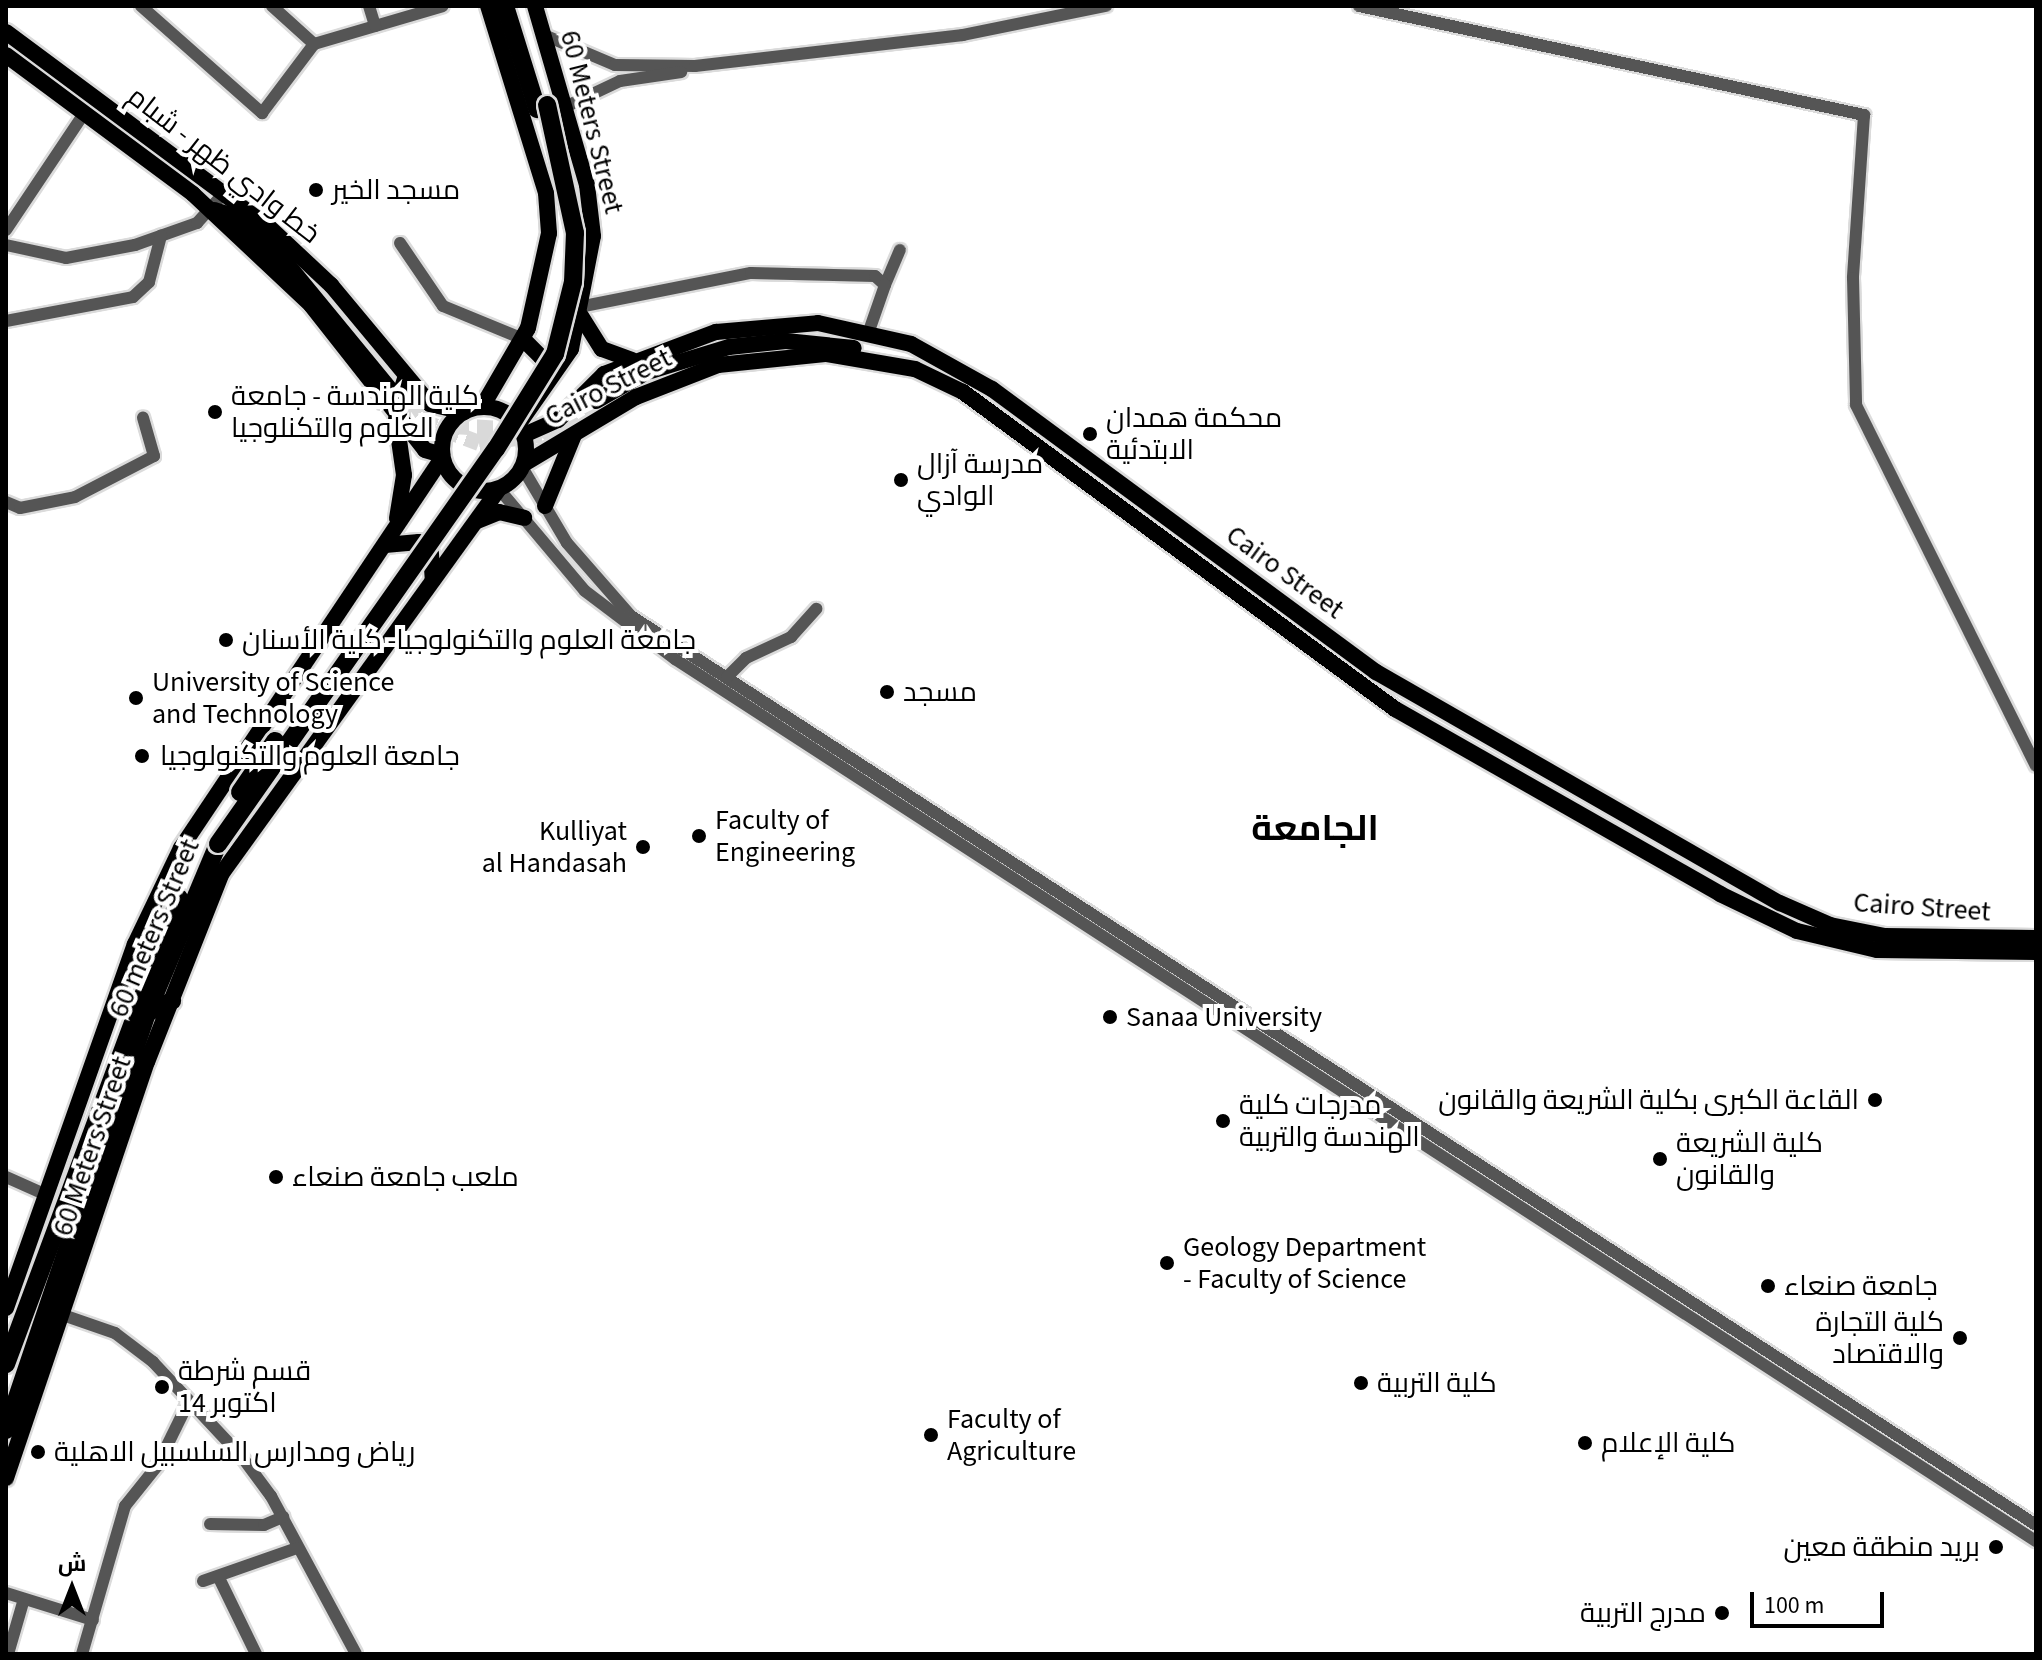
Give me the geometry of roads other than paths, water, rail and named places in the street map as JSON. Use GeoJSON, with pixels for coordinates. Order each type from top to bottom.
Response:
{"type":"FeatureCollection","features":[{"type":"Feature","properties":{"kind":"highway"},"geometry":{"type":"LineString","coordinates":[[505,6],[550,107]]}},
{"type":"Feature","properties":{"kind":"highway"},"geometry":{"type":"LineString","coordinates":[[517,6],[550,107]]}},
{"type":"Feature","properties":{"kind":"highway","name":"60 meters Street"},"geometry":{"type":"LineString","coordinates":[[6,1364],[11,1306],[165,927],[214,841],[488,461],[555,354],[573,282],[575,233],[550,107]]}},
{"type":"Feature","properties":{"kind":"highway","name":"60 meters Street"},"geometry":{"type":"LineString","coordinates":[[6,1430],[53,1325],[147,1013],[214,841]]}},
{"type":"Feature","properties":{"kind":"highway"},"geometry":{"type":"LineString","coordinates":[[147,1013],[172,1001]]}},
{"type":"Feature","properties":{"kind":"main road"},"geometry":{"type":"LineString","coordinates":[[6,55],[209,209],[234,216],[288,265],[393,387],[435,408],[464,412],[482,407],[523,339],[545,271],[546,193],[488,6]]}},
{"type":"Feature","properties":{"kind":"main road","name":"60 Meters Street"},"geometry":{"type":"LineString","coordinates":[[521,430],[565,359],[582,311],[591,216],[550,107],[544,35],[535,6]]}},
{"type":"Feature","properties":{"kind":"main road","name":"خط وادي ظهر - شبام"},"geometry":{"type":"LineString","coordinates":[[6,33],[225,192],[313,277],[393,387]]}},
{"type":"Feature","properties":{"kind":"main road"},"geometry":{"type":"LineString","coordinates":[[582,311],[602,349],[632,360]]}},
{"type":"Feature","properties":{"kind":"main road","name":"Cairo Street"},"geometry":{"type":"LineString","coordinates":[[523,465],[579,428],[593,400],[632,360],[755,324],[869,331],[963,369],[1376,672],[1731,875],[1830,925],[1937,939],[2036,938]]}},
{"type":"Feature","properties":{"kind":"main road"},"geometry":{"type":"LineString","coordinates":[[593,400],[637,367],[713,341],[869,331]]}},
{"type":"Feature","properties":{"kind":"main road"},"geometry":{"type":"LineString","coordinates":[[523,339],[541,357],[565,359]]}},
{"type":"Feature","properties":{"kind":"main road","name":"Cairo Street"},"geometry":{"type":"LineString","coordinates":[[521,430],[558,420],[593,400],[739,361],[805,354],[880,360],[963,392],[1395,709],[1720,894],[1797,931],[1877,950],[2036,952]]}},
{"type":"Feature","properties":{"kind":"main road"},"geometry":{"type":"LineString","coordinates":[[393,387],[404,475],[389,538],[419,542],[431,554],[433,580]]}},
{"type":"Feature","properties":{"kind":"main road"},"geometry":{"type":"LineString","coordinates":[[396,417],[425,450],[442,456],[464,486],[499,489],[523,465],[521,430],[482,407]]}},
{"type":"Feature","properties":{"kind":"main road"},"geometry":{"type":"LineString","coordinates":[[442,456],[446,430],[464,412]]}},
{"type":"Feature","properties":{"kind":"main road"},"geometry":{"type":"LineString","coordinates":[[545,506],[556,464],[579,428]]}},
{"type":"Feature","properties":{"kind":"main road","name":"60 Meters Street"},"geometry":{"type":"LineString","coordinates":[[11,1306],[44,1194],[135,944],[181,848],[442,456]]}},
{"type":"Feature","properties":{"kind":"main road","name":"60 Meters Street"},"geometry":{"type":"LineString","coordinates":[[6,1478],[53,1325],[172,1001],[244,836],[499,489]]}},
{"type":"Feature","properties":{"kind":"main road"},"geometry":{"type":"LineString","coordinates":[[476,522],[499,512],[524,518]]}},
{"type":"Feature","properties":{"kind":"main road"},"geometry":{"type":"LineString","coordinates":[[1720,894],[1731,875]]}},
{"type":"Feature","properties":{"kind":"main road"},"geometry":{"type":"LineString","coordinates":[[2036,938],[2036,945]]}},
{"type":"Feature","properties":{"kind":"street"},"geometry":{"type":"LineString","coordinates":[[141,6],[262,113],[314,44],[443,6]]}},
{"type":"Feature","properties":{"kind":"street"},"geometry":{"type":"LineString","coordinates":[[272,6],[314,44]]}},
{"type":"Feature","properties":{"kind":"street"},"geometry":{"type":"LineString","coordinates":[[369,6],[375,26]]}},
{"type":"Feature","properties":{"kind":"street"},"geometry":{"type":"LineString","coordinates":[[550,107],[646,71],[963,35],[1106,6]]}},
{"type":"Feature","properties":{"kind":"street"},"geometry":{"type":"LineString","coordinates":[[1359,6],[1864,115],[1853,278],[1856,405],[2036,766]]}},
{"type":"Feature","properties":{"kind":"street"},"geometry":{"type":"LineString","coordinates":[[544,35],[607,63],[646,71]]}},
{"type":"Feature","properties":{"kind":"street"},"geometry":{"type":"LineString","coordinates":[[6,230],[85,112]]}},
{"type":"Feature","properties":{"kind":"street"},"geometry":{"type":"LineString","coordinates":[[6,245],[66,258],[161,236],[197,223],[225,192]]}},
{"type":"Feature","properties":{"kind":"street"},"geometry":{"type":"LineString","coordinates":[[6,321],[133,297],[149,282],[161,236]]}},
{"type":"Feature","properties":{"kind":"street"},"geometry":{"type":"LineString","coordinates":[[400,243],[443,306],[523,339]]}},
{"type":"Feature","properties":{"kind":"street"},"geometry":{"type":"LineString","coordinates":[[869,331],[900,250]]}},
{"type":"Feature","properties":{"kind":"street"},"geometry":{"type":"LineString","coordinates":[[582,311],[751,273],[875,276],[885,285]]}},
{"type":"Feature","properties":{"kind":"street"},"geometry":{"type":"LineString","coordinates":[[6,502],[20,508],[75,497],[154,456],[143,418]]}},
{"type":"Feature","properties":{"kind":"street"},"geometry":{"type":"LineString","coordinates":[[523,465],[545,506],[596,582],[631,616],[727,677],[902,799],[1350,1098],[1501,1185]]}},
{"type":"Feature","properties":{"kind":"street"},"geometry":{"type":"LineString","coordinates":[[499,489],[585,591],[675,659],[886,788]]}},
{"type":"Feature","properties":{"kind":"street"},"geometry":{"type":"LineString","coordinates":[[585,591],[596,582]]}},
{"type":"Feature","properties":{"kind":"street"},"geometry":{"type":"LineString","coordinates":[[727,677],[746,658],[791,637],[816,609]]}},
{"type":"Feature","properties":{"kind":"street"},"geometry":{"type":"LineString","coordinates":[[902,799],[1361,1089],[1501,1185],[1992,1504],[2036,1541]]}},
{"type":"Feature","properties":{"kind":"street"},"geometry":{"type":"LineString","coordinates":[[1350,1098],[1361,1089]]}},
{"type":"Feature","properties":{"kind":"street"},"geometry":{"type":"LineString","coordinates":[[6,1177],[44,1194]]}},
{"type":"Feature","properties":{"kind":"street"},"geometry":{"type":"LineString","coordinates":[[53,1325],[115,1333],[189,1401],[242,1457],[283,1517],[356,1654]]}},
{"type":"Feature","properties":{"kind":"street"},"geometry":{"type":"LineString","coordinates":[[82,1654],[125,1506],[157,1466],[189,1401]]}},
{"type":"Feature","properties":{"kind":"street"},"geometry":{"type":"LineString","coordinates":[[1992,1504],[2036,1525]]}},
{"type":"Feature","properties":{"kind":"street"},"geometry":{"type":"LineString","coordinates":[[210,1524],[264,1525],[283,1517]]}},
{"type":"Feature","properties":{"kind":"street"},"geometry":{"type":"LineString","coordinates":[[203,1581],[219,1578],[297,1548]]}},
{"type":"Feature","properties":{"kind":"street"},"geometry":{"type":"LineString","coordinates":[[219,1578],[251,1652]]}},
{"type":"Feature","properties":{"kind":"street"},"geometry":{"type":"LineString","coordinates":[[6,1593],[93,1620]]}},
{"type":"Feature","properties":{"kind":"street"},"geometry":{"type":"LineString","coordinates":[[8,1654],[24,1599]]}},
{"type":"Feature","properties":{"kind":"tunnel"},"geometry":{"type":"LineString","coordinates":[[389,388],[421,421],[479,443],[541,435],[596,401]]}},
{"type":"Feature","properties":{"kind":"tunnel"},"geometry":{"type":"LineString","coordinates":[[453,426],[517,430]]}},
{"type":"Feature","properties":{"kind":"place","name":"مسجد الخير"},"geometry":{"type":"Point","coordinates":[316,190]}},
{"type":"Feature","properties":{"kind":"place","name":"كلية الهندسة - جامعة العلوم والتكنلوجيا"},"geometry":{"type":"Point","coordinates":[215,412]}},
{"type":"Feature","properties":{"kind":"place","name":"محكمة همدان الابتدئية"},"geometry":{"type":"Point","coordinates":[1090,434]}},
{"type":"Feature","properties":{"kind":"place","name":"مدرسة آزال الوادي"},"geometry":{"type":"Point","coordinates":[901,480]}},
{"type":"Feature","properties":{"kind":"place","name":"جامعة العلوم والتكنولوجيا- كلية الأسنان"},"geometry":{"type":"Point","coordinates":[226,640]}},
{"type":"Feature","properties":{"kind":"place","name":"مسجد"},"geometry":{"type":"Point","coordinates":[887,692]}},
{"type":"Feature","properties":{"kind":"place","name":"University of Science and Technology"},"geometry":{"type":"Point","coordinates":[136,698]}},
{"type":"Feature","properties":{"kind":"place","name":"جامعة العلوم والتكنولوجيا"},"geometry":{"type":"Point","coordinates":[142,756]}},
{"type":"Feature","properties":{"kind":"place","name":"Faculty of Engineering"},"geometry":{"type":"Point","coordinates":[699,836]}},
{"type":"Feature","properties":{"kind":"place","name":"Kulliyat al Handasah"},"geometry":{"type":"Point","coordinates":[643,847]}},
{"type":"Feature","properties":{"kind":"place","name":"Sanaa University"},"geometry":{"type":"Point","coordinates":[1110,1017]}},
{"type":"Feature","properties":{"kind":"place","name":"القاعة الكبرى بكلية الشريعة والقانون"},"geometry":{"type":"Point","coordinates":[1875,1100]}},
{"type":"Feature","properties":{"kind":"place","name":"مدرجات كلية الهندسة والتربية"},"geometry":{"type":"Point","coordinates":[1223,1121]}},
{"type":"Feature","properties":{"kind":"place","name":"كلية الشريعة والقانون"},"geometry":{"type":"Point","coordinates":[1660,1159]}},
{"type":"Feature","properties":{"kind":"place","name":"ملعب جامعة صنعاء"},"geometry":{"type":"Point","coordinates":[276,1177]}},
{"type":"Feature","properties":{"kind":"place","name":"Geology Department - Faculty of Science"},"geometry":{"type":"Point","coordinates":[1167,1263]}},
{"type":"Feature","properties":{"kind":"place","name":"جامعة صنعاء"},"geometry":{"type":"Point","coordinates":[1768,1286]}},
{"type":"Feature","properties":{"kind":"place","name":"كلية التجارة والاقتصاد"},"geometry":{"type":"Point","coordinates":[1960,1338]}},
{"type":"Feature","properties":{"kind":"place","name":"كلية التربية"},"geometry":{"type":"Point","coordinates":[1361,1383]}},
{"type":"Feature","properties":{"kind":"place","name":"قسم شرطة 14 اكتوبر"},"geometry":{"type":"Point","coordinates":[162,1387]}},
{"type":"Feature","properties":{"kind":"place","name":"Faculty of Agriculture"},"geometry":{"type":"Point","coordinates":[931,1435]}},
{"type":"Feature","properties":{"kind":"place","name":"كلية الإعلام"},"geometry":{"type":"Point","coordinates":[1585,1443]}},
{"type":"Feature","properties":{"kind":"place","name":"رياض ومدارس السلسبيل الاهلية"},"geometry":{"type":"Point","coordinates":[38,1452]}},
{"type":"Feature","properties":{"kind":"place","name":"بريد منطقة معين"},"geometry":{"type":"Point","coordinates":[1996,1547]}},
{"type":"Feature","properties":{"kind":"place","name":"مدرج التربية"},"geometry":{"type":"Point","coordinates":[1722,1613]}},
{"type":"Feature","properties":{"kind":"district","name":"الجامعة"},"geometry":{"type":"Point","coordinates":[1315,829]}}]}
